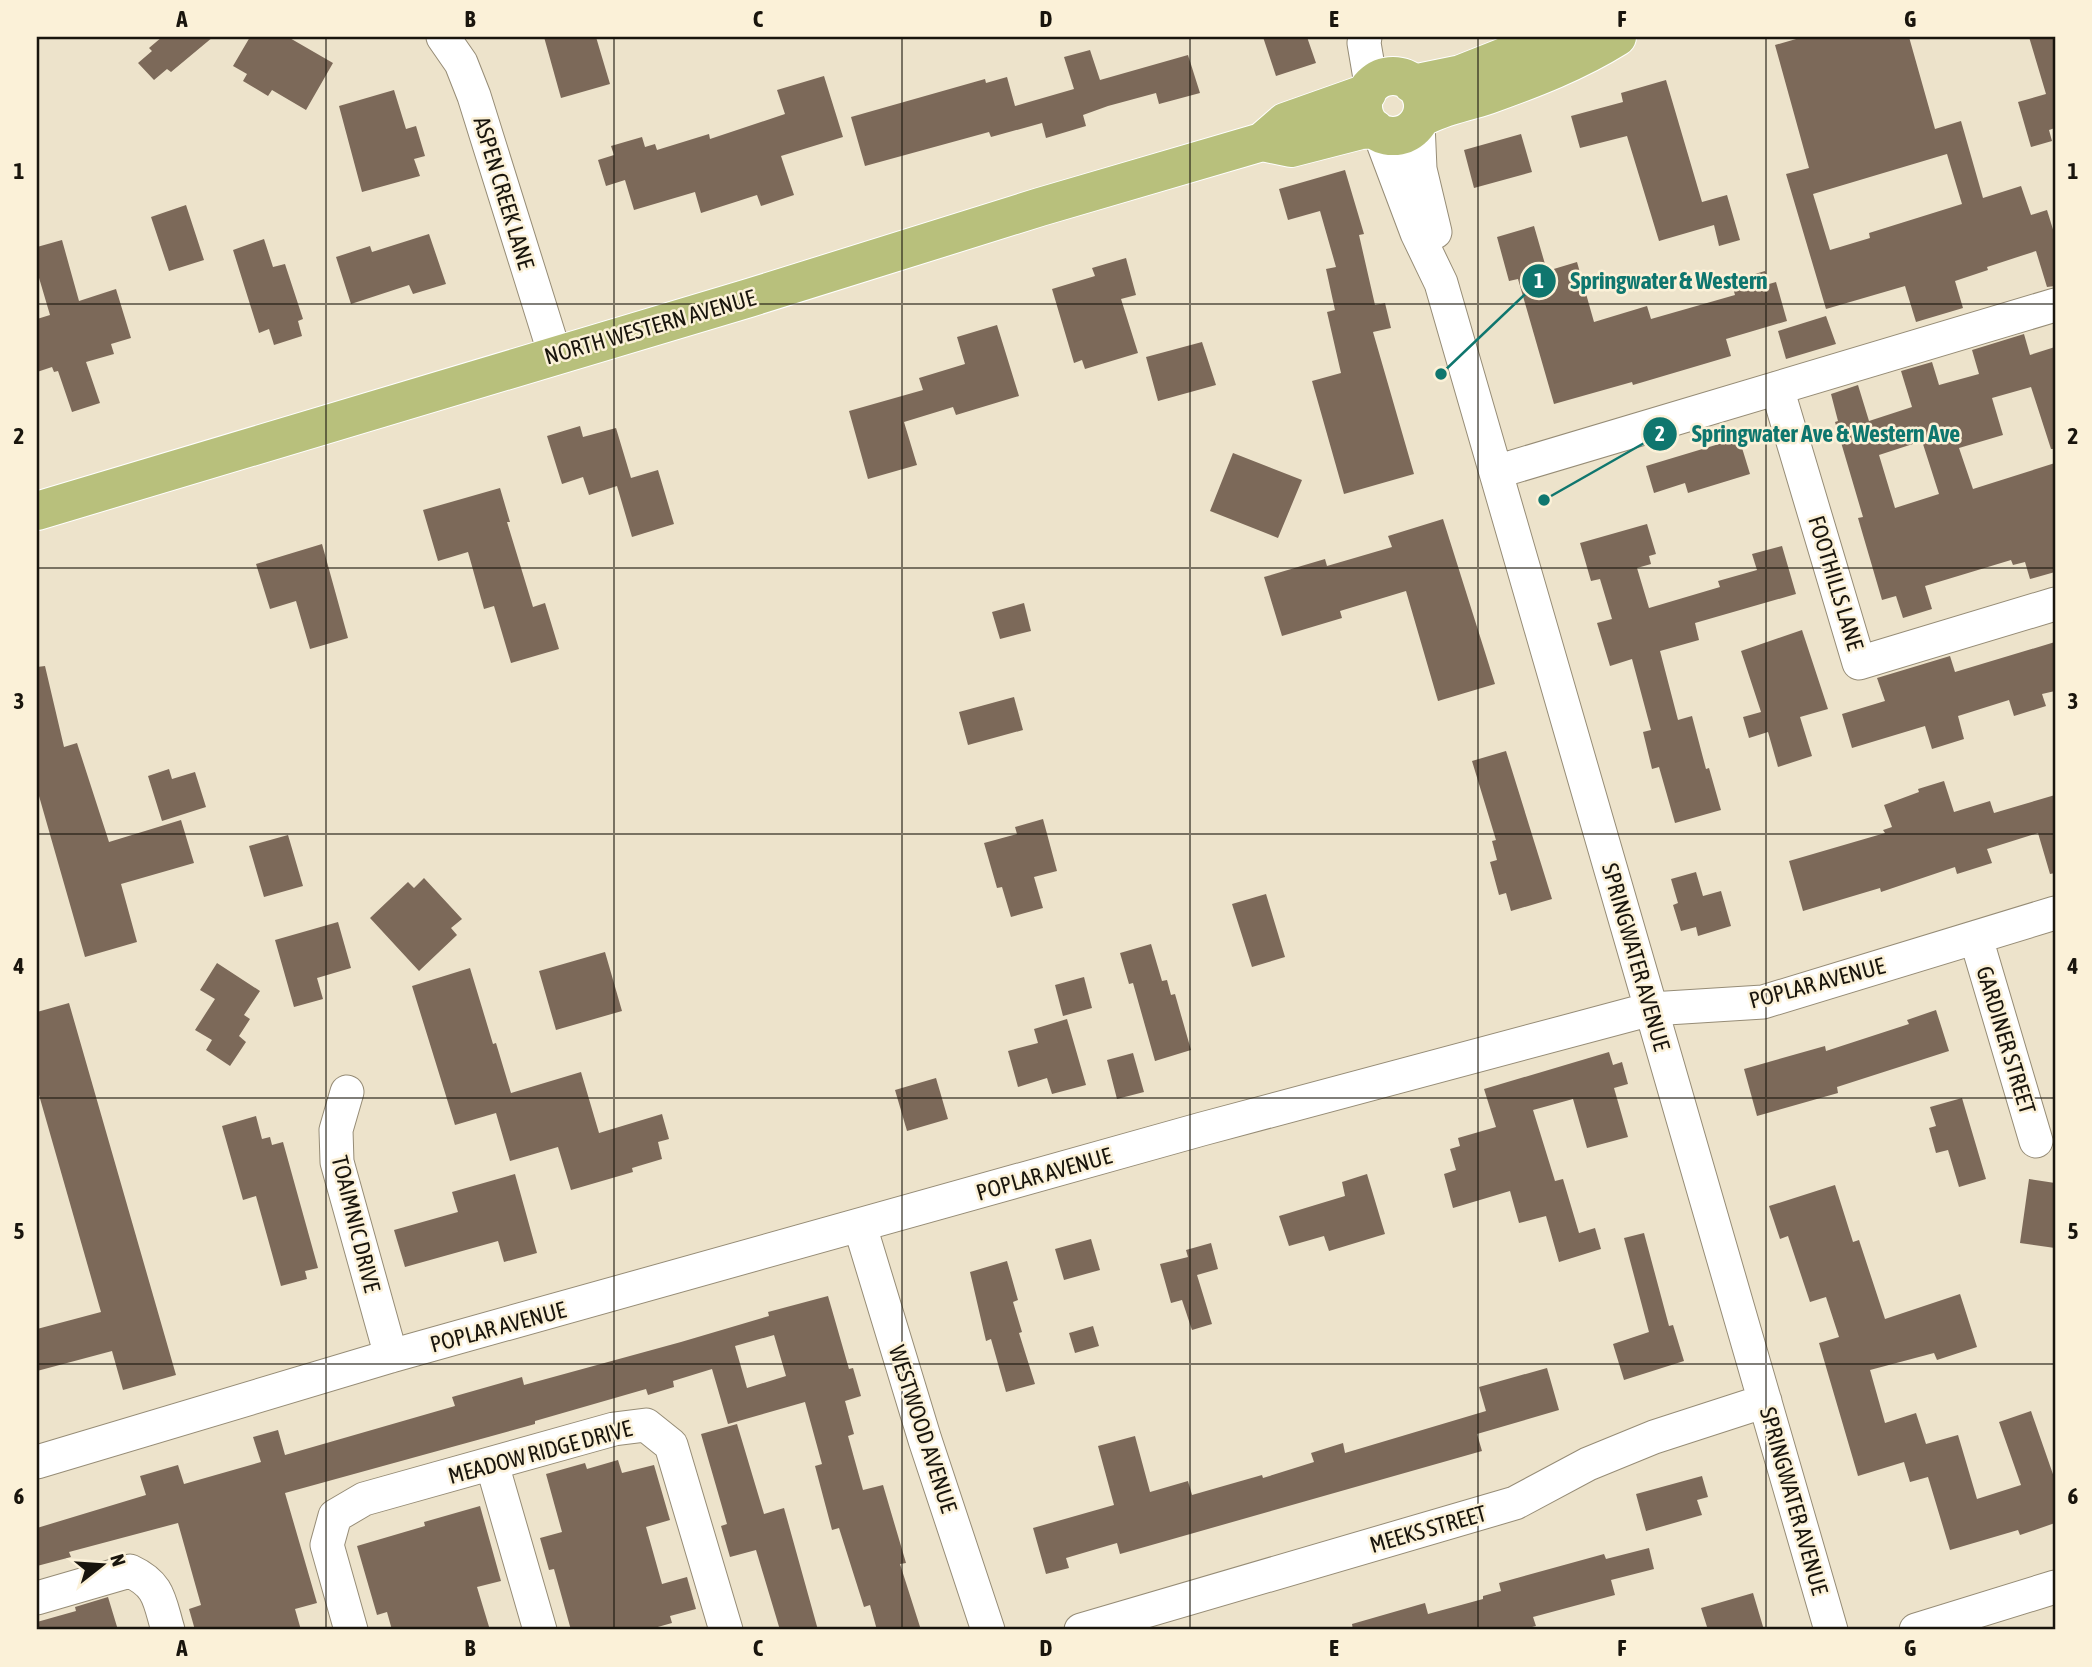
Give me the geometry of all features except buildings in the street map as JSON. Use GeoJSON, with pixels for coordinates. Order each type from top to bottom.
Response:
{"type":"FeatureCollection","features":[{"type":"Feature","properties":{"kind":"main road","name":"NORTH WESTERN AVENUE"},"geometry":{"type":"LineString","coordinates":[[37,511],[1262,142],[1291,148],[1361,130],[1393,105],[1461,74],[1504,57],[1571,37]]}},
{"type":"Feature","properties":{"kind":"main road","name":"NORTH WESTERN AVENUE"},"geometry":{"type":"LineString","coordinates":[[1393,105],[1446,106],[1485,96],[1583,58],[1617,37]]}},
{"type":"Feature","properties":{"kind":"street","name":"ASPEN CREEK LANE"},"geometry":{"type":"LineString","coordinates":[[443,37],[461,63],[474,96],[555,355]]}},
{"type":"Feature","properties":{"kind":"street","name":"SPRINGWATER AVENUE"},"geometry":{"type":"LineString","coordinates":[[1365,37],[1364,43],[1393,105]]}},
{"type":"Feature","properties":{"kind":"street","name":"SPRINGWATER AVENUE"},"geometry":{"type":"LineString","coordinates":[[1380,37],[1388,58],[1393,105],[1417,233],[1441,283],[1831,1630]]}},
{"type":"Feature","properties":{"kind":"street"},"geometry":{"type":"LineString","coordinates":[[1496,472],[2055,305]]}},
{"type":"Feature","properties":{"kind":"street","name":"FOOTHILLS LANE"},"geometry":{"type":"LineString","coordinates":[[1777,388],[1859,663],[2055,604]]}},
{"type":"Feature","properties":{"kind":"street","name":"POPLAR AVENUE"},"geometry":{"type":"LineString","coordinates":[[37,1462],[391,1356],[1202,1129],[1651,1009],[1763,1002],[2055,913]]}},
{"type":"Feature","properties":{"kind":"street","name":"GARDINER STREET"},"geometry":{"type":"LineString","coordinates":[[1976,938],[2036,1141]]}},
{"type":"Feature","properties":{"kind":"street","name":"TOAIMNIC DRIVE"},"geometry":{"type":"LineString","coordinates":[[348,1092],[336,1130],[337,1162],[391,1356]]}},
{"type":"Feature","properties":{"kind":"street","name":"WESTWOOD AVENUE"},"geometry":{"type":"LineString","coordinates":[[860,1226],[925,1440],[988,1630]]}},
{"type":"Feature","properties":{"kind":"street","name":"MEEKS STREET"},"geometry":{"type":"LineString","coordinates":[[1082,1630],[1515,1503],[1588,1464],[1654,1437],[1765,1401]]}},
{"type":"Feature","properties":{"kind":"street","name":"MEADOW RIDGE DRIVE"},"geometry":{"type":"LineString","coordinates":[[351,1630],[327,1545],[335,1516],[364,1499],[614,1429],[646,1425],[671,1445],[726,1630]]}},
{"type":"Feature","properties":{"kind":"street"},"geometry":{"type":"LineString","coordinates":[[492,1464],[540,1630]]}},
{"type":"Feature","properties":{"kind":"street"},"geometry":{"type":"LineString","coordinates":[[37,1598],[130,1571],[147,1579],[153,1588],[168,1630]]}},
{"type":"Feature","properties":{"kind":"street"},"geometry":{"type":"LineString","coordinates":[[1916,1630],[2055,1587]]}},
{"type":"Feature","properties":{"kind":"place","name":"Springwater & Western"},"geometry":{"type":"Point","coordinates":[1441,374]}},
{"type":"Feature","properties":{"kind":"place","name":"Springwater Ave & Western Ave"},"geometry":{"type":"Point","coordinates":[1544,500]}}]}
